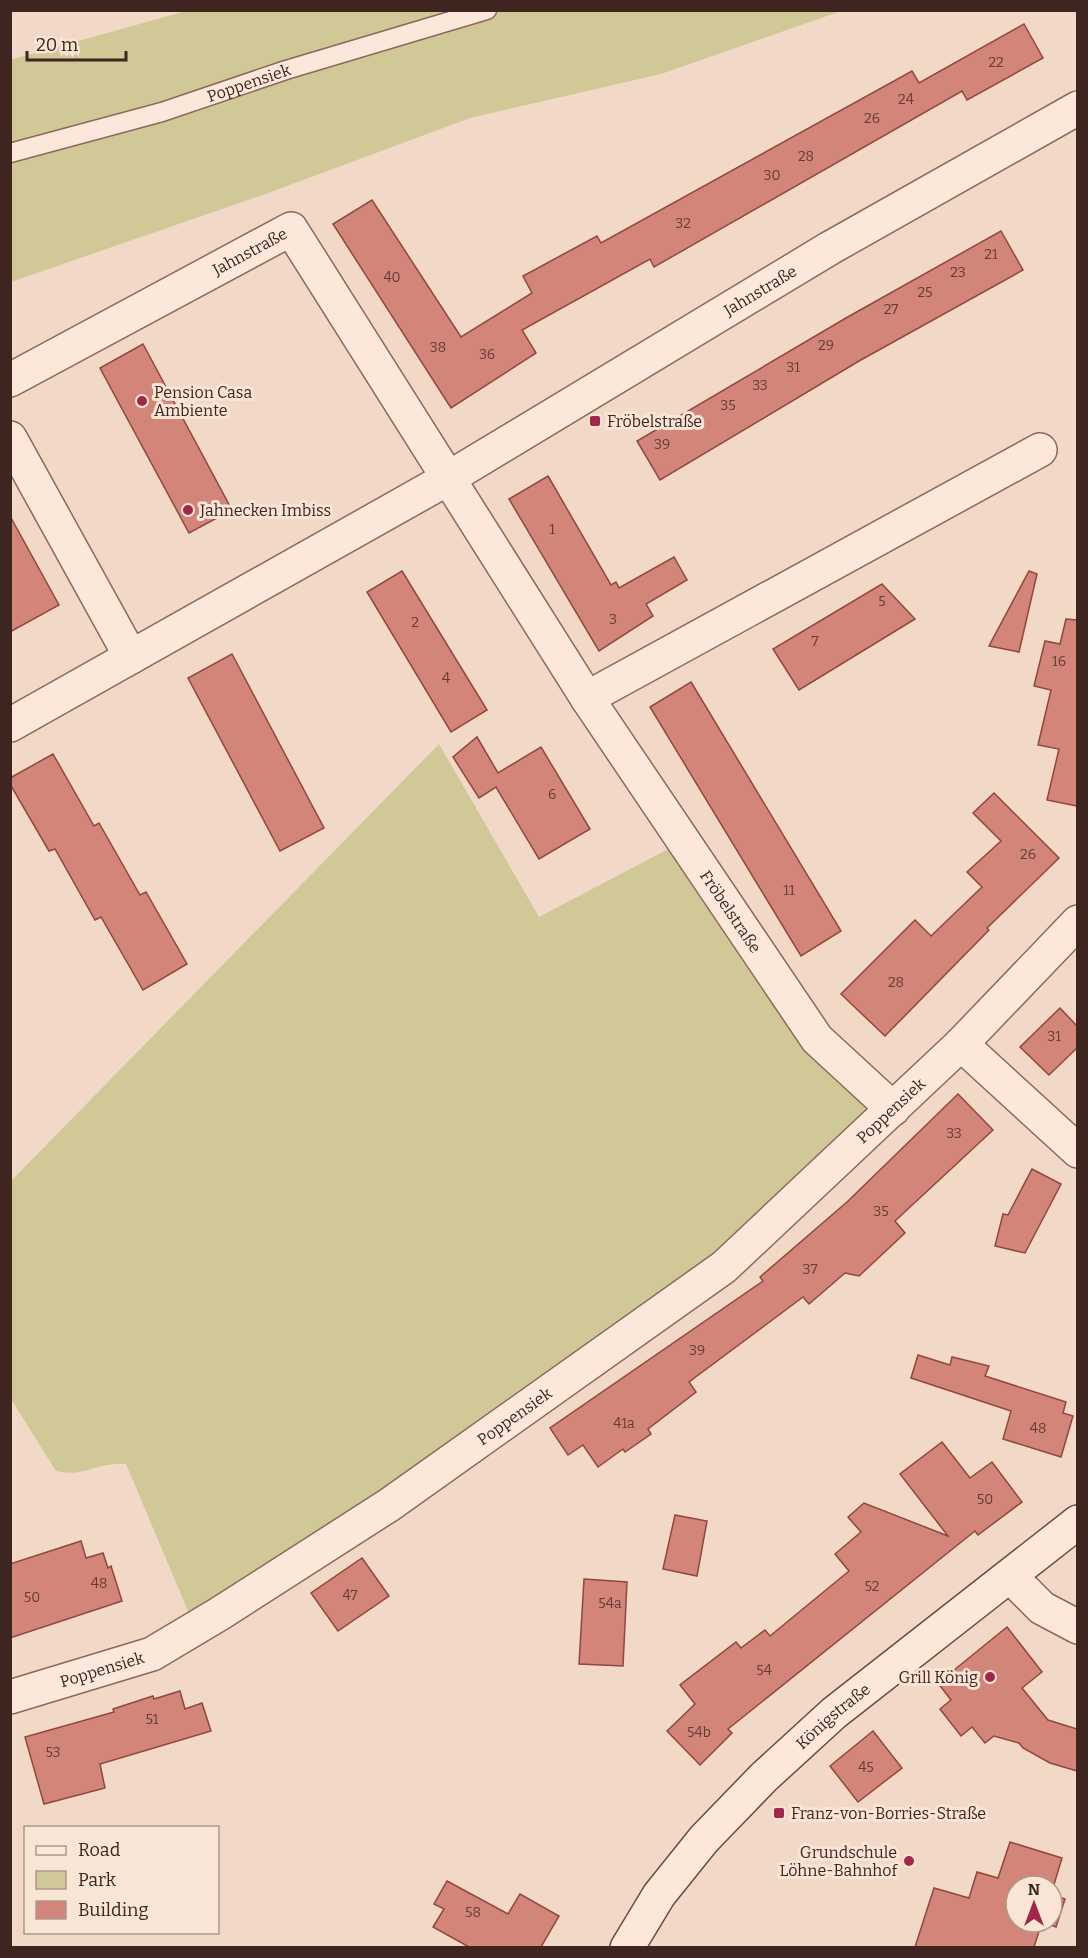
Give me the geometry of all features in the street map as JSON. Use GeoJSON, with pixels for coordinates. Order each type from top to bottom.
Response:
{"type":"FeatureCollection","features":[{"type":"Feature","properties":{"kind":"street","name":"Jahnstraße"},"geometry":{"type":"LineString","coordinates":[[10,725],[447,479],[830,248],[1077,108]]}},
{"type":"Feature","properties":{"kind":"street","name":"Jahnstraße"},"geometry":{"type":"LineString","coordinates":[[10,380],[291,229],[447,479]]}},
{"type":"Feature","properties":{"kind":"street"},"geometry":{"type":"LineString","coordinates":[[10,438],[131,657]]}},
{"type":"Feature","properties":{"kind":"street"},"geometry":{"type":"LineString","coordinates":[[587,698],[1040,450]]}},
{"type":"Feature","properties":{"kind":"street","name":"Fröbelstraße"},"geometry":{"type":"LineString","coordinates":[[447,479],[587,698],[817,1040],[893,1109]]}},
{"type":"Feature","properties":{"kind":"street","name":"Poppensiek"},"geometry":{"type":"LineString","coordinates":[[10,1697],[152,1654],[389,1505],[724,1267],[962,1044],[1077,922]]}},
{"type":"Feature","properties":{"kind":"street"},"geometry":{"type":"LineString","coordinates":[[962,1044],[1077,1151]]}},
{"type":"Feature","properties":{"kind":"street","name":"Königstraße"},"geometry":{"type":"LineString","coordinates":[[627,1947],[659,1896],[698,1847],[764,1777],[834,1713],[1077,1522]]}},
{"type":"Feature","properties":{"kind":"street"},"geometry":{"type":"LineString","coordinates":[[1010,1576],[1042,1608],[1077,1627]]}},
{"type":"Feature","properties":{"kind":"lane","name":"Poppensiek"},"geometry":{"type":"LineString","coordinates":[[10,153],[162,112],[286,70],[487,10]]}},
{"type":"Feature","properties":{"kind":"green space"},"geometry":{"type":"Polygon","coordinates":[[[186,11],[841,11],[661,74],[470,118],[271,192],[11,282],[10,60],[186,11]]]}},
{"type":"Feature","properties":{"kind":"green space"},"geometry":{"type":"Polygon","coordinates":[[[439,744],[539,917],[674,846],[801,1042],[879,1121],[718,1257],[384,1496],[191,1618],[126,1464],[107,1465],[66,1473],[56,1471],[11,1399],[11,1181],[439,744]]]}},
{"type":"Feature","properties":{"kind":"building"},"geometry":{"type":"Polygon","coordinates":[[[1024,24],[1043,58],[967,100],[962,91],[654,267],[650,259],[522,330],[536,353],[451,408],[333,224],[372,200],[461,337],[532,293],[523,276],[597,236],[601,243],[912,71],[919,83],[1024,24]]]}},
{"type":"Feature","properties":{"kind":"building"},"geometry":{"type":"Polygon","coordinates":[[[1001,231],[1023,270],[859,361],[660,480],[637,441],[846,318],[1001,231]]]}},
{"type":"Feature","properties":{"kind":"building"},"geometry":{"type":"Polygon","coordinates":[[[143,344],[232,510],[189,533],[100,368],[143,344]]]}},
{"type":"Feature","properties":{"kind":"building"},"geometry":{"type":"Polygon","coordinates":[[[548,476],[611,585],[616,582],[619,588],[674,557],[687,580],[646,604],[653,616],[599,651],[509,499],[548,476]]]}},
{"type":"Feature","properties":{"kind":"building"},"geometry":{"type":"Polygon","coordinates":[[[10,516],[59,605],[10,632],[10,516]]]}},
{"type":"Feature","properties":{"kind":"building"},"geometry":{"type":"Polygon","coordinates":[[[402,571],[487,710],[451,732],[367,592],[402,571]]]}},
{"type":"Feature","properties":{"kind":"building"},"geometry":{"type":"Polygon","coordinates":[[[1029,571],[1037,574],[1019,652],[989,646],[1029,571]]]}},
{"type":"Feature","properties":{"kind":"building"},"geometry":{"type":"Polygon","coordinates":[[[882,584],[915,619],[799,690],[773,649],[882,584]]]}},
{"type":"Feature","properties":{"kind":"building"},"geometry":{"type":"Polygon","coordinates":[[[1066,619],[1077,620],[1077,806],[1047,800],[1059,749],[1038,745],[1051,690],[1034,686],[1045,641],[1060,644],[1066,619]]]}},
{"type":"Feature","properties":{"kind":"building"},"geometry":{"type":"Polygon","coordinates":[[[232,654],[324,828],[280,851],[188,678],[232,654]]]}},
{"type":"Feature","properties":{"kind":"building"},"geometry":{"type":"Polygon","coordinates":[[[691,682],[841,931],[801,956],[650,707],[691,682]]]}},
{"type":"Feature","properties":{"kind":"building"},"geometry":{"type":"Polygon","coordinates":[[[477,737],[498,773],[541,747],[590,829],[539,859],[496,787],[479,798],[453,757],[477,737]]]}},
{"type":"Feature","properties":{"kind":"building"},"geometry":{"type":"Polygon","coordinates":[[[53,754],[94,826],[99,823],[140,895],[146,892],[187,964],[143,990],[101,917],[95,920],[55,849],[49,851],[10,784],[10,778],[53,754]]]}},
{"type":"Feature","properties":{"kind":"building"},"geometry":{"type":"Polygon","coordinates":[[[994,793],[1059,858],[987,928],[989,930],[885,1036],[841,994],[915,920],[931,936],[982,887],[967,872],[1001,841],[973,813],[994,793]]]}},
{"type":"Feature","properties":{"kind":"building"},"geometry":{"type":"Polygon","coordinates":[[[1060,1008],[1077,1026],[1077,1048],[1049,1075],[1020,1047],[1060,1008]]]}},
{"type":"Feature","properties":{"kind":"building"},"geometry":{"type":"Polygon","coordinates":[[[958,1094],[993,1130],[895,1221],[905,1233],[859,1276],[845,1273],[809,1304],[803,1297],[689,1382],[696,1392],[648,1429],[651,1434],[625,1452],[623,1449],[598,1467],[583,1445],[568,1455],[550,1428],[763,1281],[760,1277],[847,1202],[958,1094]]]}},
{"type":"Feature","properties":{"kind":"building"},"geometry":{"type":"Polygon","coordinates":[[[1032,1169],[1061,1184],[1025,1253],[995,1246],[1003,1214],[1008,1215],[1032,1169]]]}},
{"type":"Feature","properties":{"kind":"building"},"geometry":{"type":"Polygon","coordinates":[[[918,1355],[950,1365],[952,1357],[989,1366],[985,1376],[1066,1402],[1063,1413],[1073,1416],[1061,1457],[1003,1439],[1011,1411],[911,1378],[918,1355]]]}},
{"type":"Feature","properties":{"kind":"building"},"geometry":{"type":"Polygon","coordinates":[[[942,1442],[970,1478],[992,1462],[1022,1502],[978,1535],[975,1531],[728,1729],[732,1733],[700,1765],[667,1731],[695,1704],[680,1685],[736,1642],[741,1648],[765,1630],[770,1636],[849,1571],[835,1554],[861,1532],[848,1517],[864,1503],[948,1536],[900,1474],[942,1442]]]}},
{"type":"Feature","properties":{"kind":"building"},"geometry":{"type":"Polygon","coordinates":[[[675,1515],[707,1521],[697,1576],[663,1569],[675,1515]]]}},
{"type":"Feature","properties":{"kind":"building"},"geometry":{"type":"Polygon","coordinates":[[[81,1541],[86,1558],[103,1553],[108,1568],[111,1566],[122,1601],[10,1638],[10,1564],[81,1541]]]}},
{"type":"Feature","properties":{"kind":"building"},"geometry":{"type":"Polygon","coordinates":[[[362,1558],[389,1596],[338,1631],[311,1593],[362,1558]]]}},
{"type":"Feature","properties":{"kind":"building"},"geometry":{"type":"Polygon","coordinates":[[[584,1579],[627,1582],[623,1666],[579,1664],[584,1579]]]}},
{"type":"Feature","properties":{"kind":"building"},"geometry":{"type":"Polygon","coordinates":[[[1007,1627],[1042,1672],[1022,1688],[1048,1720],[1077,1729],[1077,1771],[1050,1763],[1023,1748],[1019,1743],[994,1736],[985,1743],[972,1727],[961,1736],[940,1709],[951,1700],[938,1683],[1007,1627]]]}},
{"type":"Feature","properties":{"kind":"building"},"geometry":{"type":"Polygon","coordinates":[[[180,1691],[185,1709],[202,1703],[211,1731],[100,1764],[105,1788],[44,1804],[25,1737],[114,1712],[113,1709],[153,1696],[154,1699],[180,1691]]]}},
{"type":"Feature","properties":{"kind":"building"},"geometry":{"type":"Polygon","coordinates":[[[873,1731],[902,1768],[858,1802],[830,1766],[873,1731]]]}},
{"type":"Feature","properties":{"kind":"building"},"geometry":{"type":"Polygon","coordinates":[[[1010,1842],[1062,1858],[1057,1874],[1004,1874],[1004,1934],[1038,1934],[1034,1947],[915,1947],[934,1888],[969,1898],[977,1872],[998,1878],[1010,1842]]]}},
{"type":"Feature","properties":{"kind":"building"},"geometry":{"type":"Polygon","coordinates":[[[447,1881],[508,1914],[520,1894],[559,1916],[541,1947],[469,1947],[433,1927],[444,1909],[434,1904],[447,1881]]]}},
{"type":"Feature","properties":{"kind":"place","name":"Pension Casa Ambiente"},"geometry":{"type":"Point","coordinates":[142,401]}},
{"type":"Feature","properties":{"kind":"place","name":"Fröbelstraße"},"geometry":{"type":"Point","coordinates":[595,421]}},
{"type":"Feature","properties":{"kind":"place","name":"Jahnecken Imbiss"},"geometry":{"type":"Point","coordinates":[188,510]}},
{"type":"Feature","properties":{"kind":"place","name":"Grill König"},"geometry":{"type":"Point","coordinates":[990,1677]}},
{"type":"Feature","properties":{"kind":"place","name":"Franz-von-Borries-Straße"},"geometry":{"type":"Point","coordinates":[779,1813]}},
{"type":"Feature","properties":{"kind":"place","name":"Grundschule Löhne-Bahnhof"},"geometry":{"type":"Point","coordinates":[909,1861]}}]}
